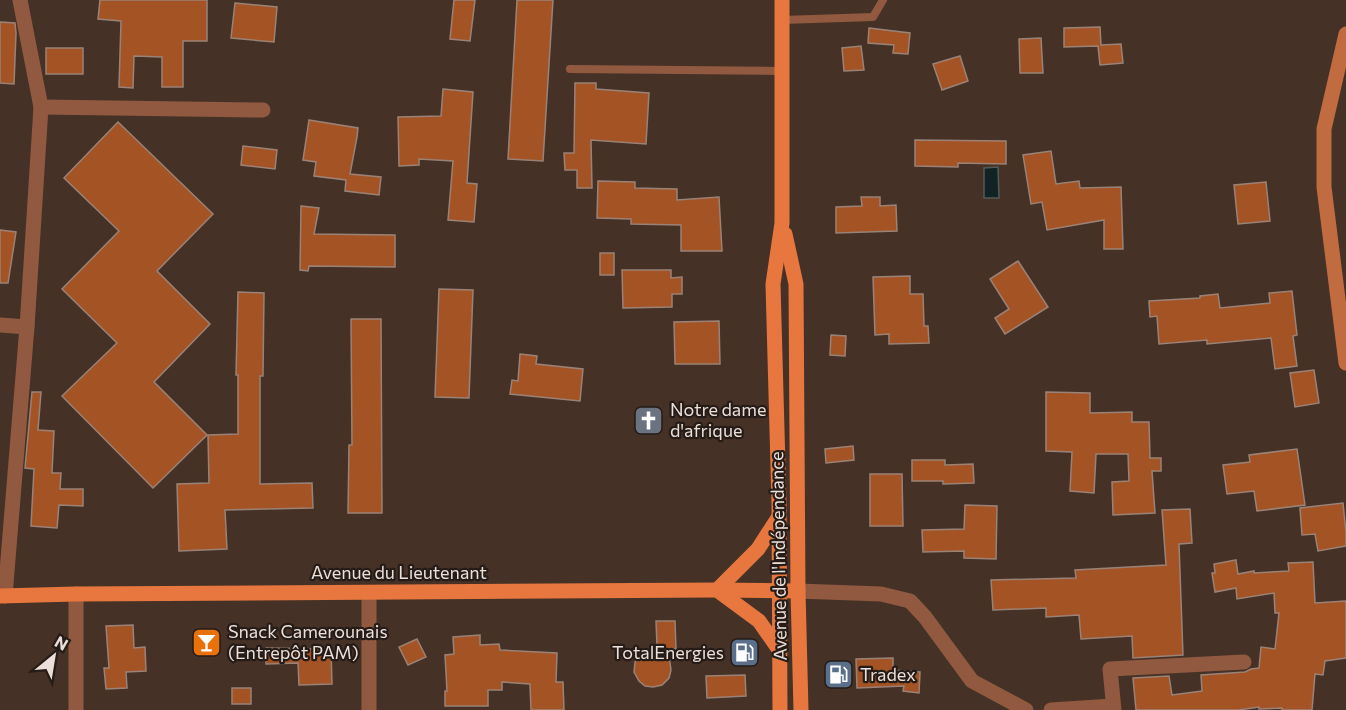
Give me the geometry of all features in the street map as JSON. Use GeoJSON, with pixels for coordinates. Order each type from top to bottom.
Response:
{"type":"FeatureCollection","features":[{"type":"Feature","properties":{"kind":"main road","name":"Avenue de l'Indépendance"},"geometry":{"type":"LineString","coordinates":[[780,710],[773,284],[782,223],[782,0]]}},
{"type":"Feature","properties":{"kind":"main road","name":"Avenue de l'Indépendance"},"geometry":{"type":"LineString","coordinates":[[782,223],[796,284],[801,710]]}},
{"type":"Feature","properties":{"kind":"main road"},"geometry":{"type":"LineString","coordinates":[[778,518],[758,549],[717,590],[759,621],[780,651]]}},
{"type":"Feature","properties":{"kind":"main road","name":"Avenue du Lieutenant"},"geometry":{"type":"LineString","coordinates":[[2,596],[798,591]]}},
{"type":"Feature","properties":{"kind":"street"},"geometry":{"type":"LineString","coordinates":[[2,596],[27,327],[41,106],[20,0]]}},
{"type":"Feature","properties":{"kind":"street"},"geometry":{"type":"LineString","coordinates":[[1346,34],[1324,129],[1324,187],[1346,363]]}},
{"type":"Feature","properties":{"kind":"street"},"geometry":{"type":"LineString","coordinates":[[41,106],[262,111]]}},
{"type":"Feature","properties":{"kind":"street"},"geometry":{"type":"LineString","coordinates":[[0,325],[27,327]]}},
{"type":"Feature","properties":{"kind":"street"},"geometry":{"type":"LineString","coordinates":[[798,591],[881,594],[910,601],[925,617],[972,681],[1026,710]]}},
{"type":"Feature","properties":{"kind":"street"},"geometry":{"type":"LineString","coordinates":[[369,593],[369,710]]}},
{"type":"Feature","properties":{"kind":"street"},"geometry":{"type":"LineString","coordinates":[[76,594],[76,710]]}},
{"type":"Feature","properties":{"kind":"street"},"geometry":{"type":"LineString","coordinates":[[1051,710],[1113,708],[1110,669],[1244,662]]}},
{"type":"Feature","properties":{"kind":"lane"},"geometry":{"type":"LineString","coordinates":[[782,20],[873,17],[883,0]]}},
{"type":"Feature","properties":{"kind":"lane"},"geometry":{"type":"LineString","coordinates":[[570,69],[781,71]]}},
{"type":"Feature","properties":{"kind":"shaded area"},"geometry":{"type":"Polygon","coordinates":[[[998,167],[999,198],[984,198],[984,168],[998,167]]]}},
{"type":"Feature","properties":{"kind":"building"},"geometry":{"type":"Polygon","coordinates":[[[100,0],[207,0],[207,41],[183,41],[183,87],[162,87],[162,57],[134,56],[133,88],[119,87],[121,21],[98,19],[100,0]]]}},
{"type":"Feature","properties":{"kind":"building"},"geometry":{"type":"Polygon","coordinates":[[[454,0],[475,0],[470,41],[450,39],[454,0]]]}},
{"type":"Feature","properties":{"kind":"building"},"geometry":{"type":"Polygon","coordinates":[[[517,0],[553,0],[543,161],[508,159],[517,0]]]}},
{"type":"Feature","properties":{"kind":"building"},"geometry":{"type":"Polygon","coordinates":[[[235,3],[277,7],[274,42],[231,38],[235,3]]]}},
{"type":"Feature","properties":{"kind":"building"},"geometry":{"type":"Polygon","coordinates":[[[0,22],[15,23],[14,84],[0,83],[0,22]]]}},
{"type":"Feature","properties":{"kind":"building"},"geometry":{"type":"Polygon","coordinates":[[[1100,27],[1101,45],[1121,44],[1123,63],[1100,65],[1098,46],[1064,47],[1064,28],[1100,27]]]}},
{"type":"Feature","properties":{"kind":"building"},"geometry":{"type":"Polygon","coordinates":[[[869,28],[910,33],[908,54],[893,53],[894,45],[868,43],[869,28]]]}},
{"type":"Feature","properties":{"kind":"building"},"geometry":{"type":"Polygon","coordinates":[[[1041,38],[1043,73],[1020,73],[1019,39],[1041,38]]]}},
{"type":"Feature","properties":{"kind":"building"},"geometry":{"type":"Polygon","coordinates":[[[861,46],[864,70],[844,71],[842,48],[861,46]]]}},
{"type":"Feature","properties":{"kind":"building"},"geometry":{"type":"Polygon","coordinates":[[[46,48],[83,48],[83,74],[46,74],[46,48]]]}},
{"type":"Feature","properties":{"kind":"building"},"geometry":{"type":"Polygon","coordinates":[[[960,56],[968,81],[942,90],[933,64],[960,56]]]}},
{"type":"Feature","properties":{"kind":"building"},"geometry":{"type":"Polygon","coordinates":[[[575,83],[596,83],[596,89],[649,93],[646,144],[591,140],[592,188],[577,188],[577,170],[565,170],[564,153],[574,153],[575,83]]]}},
{"type":"Feature","properties":{"kind":"building"},"geometry":{"type":"Polygon","coordinates":[[[443,89],[473,92],[467,183],[477,184],[474,222],[448,220],[453,161],[419,159],[419,165],[399,166],[398,117],[441,116],[443,89]]]}},
{"type":"Feature","properties":{"kind":"building"},"geometry":{"type":"Polygon","coordinates":[[[309,120],[358,128],[350,174],[381,177],[379,195],[345,191],[346,180],[314,176],[316,162],[303,160],[309,120]]]}},
{"type":"Feature","properties":{"kind":"building"},"geometry":{"type":"Polygon","coordinates":[[[118,122],[213,214],[157,271],[210,324],[154,382],[207,435],[153,488],[62,396],[117,343],[62,289],[119,231],[64,178],[118,122]]]}},
{"type":"Feature","properties":{"kind":"building"},"geometry":{"type":"Polygon","coordinates":[[[915,140],[1006,141],[1006,164],[958,163],[958,167],[915,166],[915,140]]]}},
{"type":"Feature","properties":{"kind":"building"},"geometry":{"type":"Polygon","coordinates":[[[243,146],[277,150],[275,169],[241,165],[243,146]]]}},
{"type":"Feature","properties":{"kind":"building"},"geometry":{"type":"Polygon","coordinates":[[[1051,151],[1056,184],[1079,181],[1080,188],[1121,187],[1123,249],[1104,249],[1104,220],[1047,230],[1042,202],[1031,204],[1023,155],[1051,151]]]}},
{"type":"Feature","properties":{"kind":"building"},"geometry":{"type":"Polygon","coordinates":[[[598,181],[635,182],[635,188],[677,189],[677,200],[719,197],[722,251],[681,251],[681,225],[631,224],[631,219],[597,218],[598,181]]]}},
{"type":"Feature","properties":{"kind":"building"},"geometry":{"type":"Polygon","coordinates":[[[1266,182],[1270,221],[1238,224],[1234,185],[1266,182]]]}},
{"type":"Feature","properties":{"kind":"building"},"geometry":{"type":"Polygon","coordinates":[[[861,197],[880,197],[880,206],[896,205],[897,231],[836,233],[836,207],[862,206],[861,197]]]}},
{"type":"Feature","properties":{"kind":"building"},"geometry":{"type":"Polygon","coordinates":[[[301,206],[319,208],[314,234],[395,235],[395,267],[309,266],[308,271],[300,270],[301,206]]]}},
{"type":"Feature","properties":{"kind":"building"},"geometry":{"type":"Polygon","coordinates":[[[0,230],[16,232],[8,283],[0,283],[0,230]]]}},
{"type":"Feature","properties":{"kind":"building"},"geometry":{"type":"Polygon","coordinates":[[[600,253],[614,253],[614,275],[600,275],[600,253]]]}},
{"type":"Feature","properties":{"kind":"building"},"geometry":{"type":"Polygon","coordinates":[[[1018,261],[1048,307],[1005,334],[995,318],[1009,309],[990,279],[1018,261]]]}},
{"type":"Feature","properties":{"kind":"building"},"geometry":{"type":"Polygon","coordinates":[[[622,270],[671,270],[671,278],[682,277],[682,294],[672,294],[672,307],[623,308],[622,270]]]}},
{"type":"Feature","properties":{"kind":"building"},"geometry":{"type":"Polygon","coordinates":[[[910,276],[910,294],[923,294],[924,326],[928,326],[929,343],[889,344],[889,334],[875,335],[873,277],[910,276]]]}},
{"type":"Feature","properties":{"kind":"building"},"geometry":{"type":"Polygon","coordinates":[[[439,289],[473,290],[469,398],[435,397],[439,289]]]}},
{"type":"Feature","properties":{"kind":"building"},"geometry":{"type":"Polygon","coordinates":[[[1292,291],[1297,335],[1293,336],[1297,366],[1275,369],[1271,338],[1207,344],[1207,340],[1159,344],[1157,316],[1150,317],[1149,301],[1200,298],[1200,296],[1218,294],[1220,308],[1270,303],[1269,293],[1292,291]]]}},
{"type":"Feature","properties":{"kind":"building"},"geometry":{"type":"Polygon","coordinates":[[[238,292],[264,293],[263,376],[260,376],[260,484],[312,483],[313,508],[225,510],[227,549],[179,551],[177,484],[209,483],[208,435],[238,434],[238,375],[236,375],[238,292]]]}},
{"type":"Feature","properties":{"kind":"building"},"geometry":{"type":"Polygon","coordinates":[[[351,319],[381,319],[382,513],[348,513],[349,445],[352,445],[351,319]]]}},
{"type":"Feature","properties":{"kind":"building"},"geometry":{"type":"Polygon","coordinates":[[[719,321],[720,364],[675,364],[674,322],[719,321]]]}},
{"type":"Feature","properties":{"kind":"building"},"geometry":{"type":"Polygon","coordinates":[[[831,335],[846,336],[845,356],[830,355],[831,335]]]}},
{"type":"Feature","properties":{"kind":"building"},"geometry":{"type":"Polygon","coordinates":[[[520,354],[537,356],[536,364],[583,369],[580,401],[510,394],[512,380],[518,381],[520,354]]]}},
{"type":"Feature","properties":{"kind":"building"},"geometry":{"type":"Polygon","coordinates":[[[1314,370],[1319,403],[1295,407],[1290,373],[1314,370]]]}},
{"type":"Feature","properties":{"kind":"building"},"geometry":{"type":"Polygon","coordinates":[[[32,392],[41,392],[38,430],[54,431],[52,473],[61,473],[60,489],[83,489],[83,506],[59,505],[57,528],[31,526],[34,469],[25,468],[32,392]]]}},
{"type":"Feature","properties":{"kind":"building"},"geometry":{"type":"Polygon","coordinates":[[[1046,392],[1090,393],[1090,413],[1132,412],[1132,422],[1149,422],[1150,458],[1161,458],[1161,471],[1152,471],[1155,513],[1113,515],[1112,482],[1129,481],[1128,454],[1096,454],[1094,493],[1070,491],[1072,452],[1046,451],[1046,392]]]}},
{"type":"Feature","properties":{"kind":"building"},"geometry":{"type":"Polygon","coordinates":[[[853,446],[854,460],[826,463],[825,449],[853,446]]]}},
{"type":"Feature","properties":{"kind":"building"},"geometry":{"type":"Polygon","coordinates":[[[1297,449],[1305,505],[1257,511],[1254,491],[1227,494],[1223,465],[1250,462],[1249,455],[1297,449]]]}},
{"type":"Feature","properties":{"kind":"building"},"geometry":{"type":"Polygon","coordinates":[[[912,460],[945,460],[945,465],[973,464],[974,483],[943,484],[943,481],[912,481],[912,460]]]}},
{"type":"Feature","properties":{"kind":"building"},"geometry":{"type":"Polygon","coordinates":[[[870,474],[902,474],[903,526],[870,526],[870,474]]]}},
{"type":"Feature","properties":{"kind":"building"},"geometry":{"type":"Polygon","coordinates":[[[1343,503],[1346,546],[1318,551],[1315,534],[1302,535],[1300,508],[1343,503]]]}},
{"type":"Feature","properties":{"kind":"building"},"geometry":{"type":"Polygon","coordinates":[[[965,505],[997,506],[996,559],[964,558],[964,551],[923,552],[922,530],[964,529],[965,505]]]}},
{"type":"Feature","properties":{"kind":"building"},"geometry":{"type":"Polygon","coordinates":[[[1190,509],[1192,543],[1179,544],[1183,655],[1133,658],[1132,636],[1081,639],[1079,615],[1046,617],[1046,608],[993,610],[991,580],[1076,578],[1075,570],[1166,565],[1162,510],[1190,509]]]}},
{"type":"Feature","properties":{"kind":"building"},"geometry":{"type":"Polygon","coordinates":[[[1236,560],[1238,574],[1254,571],[1254,573],[1289,571],[1288,563],[1313,562],[1315,603],[1346,601],[1346,658],[1325,661],[1323,675],[1315,674],[1312,710],[1259,709],[1259,707],[1239,710],[1136,710],[1133,678],[1169,676],[1172,695],[1202,691],[1201,675],[1245,672],[1259,668],[1261,647],[1275,649],[1279,613],[1275,613],[1274,593],[1237,599],[1236,588],[1215,592],[1212,573],[1215,573],[1214,564],[1236,560]]]}},
{"type":"Feature","properties":{"kind":"building"},"geometry":{"type":"Polygon","coordinates":[[[656,621],[675,621],[676,649],[668,649],[671,670],[669,678],[662,685],[653,687],[645,686],[634,672],[635,662],[641,654],[657,646],[656,621]]]}},
{"type":"Feature","properties":{"kind":"building"},"geometry":{"type":"Polygon","coordinates":[[[133,625],[134,648],[145,647],[146,671],[126,672],[127,688],[106,689],[104,668],[109,668],[106,626],[133,625]]]}},
{"type":"Feature","properties":{"kind":"building"},"geometry":{"type":"Polygon","coordinates":[[[480,635],[480,645],[499,644],[500,650],[557,653],[556,682],[563,682],[564,710],[531,710],[530,684],[502,682],[502,690],[488,690],[488,706],[445,706],[445,691],[447,691],[445,655],[454,654],[453,637],[480,635]]]}},
{"type":"Feature","properties":{"kind":"building"},"geometry":{"type":"Polygon","coordinates":[[[417,639],[426,657],[408,665],[399,647],[417,639]]]}},
{"type":"Feature","properties":{"kind":"building"},"geometry":{"type":"Polygon","coordinates":[[[266,648],[331,649],[332,684],[299,685],[298,663],[266,664],[266,648]]]}},
{"type":"Feature","properties":{"kind":"building"},"geometry":{"type":"Polygon","coordinates":[[[893,658],[893,670],[920,672],[919,693],[903,691],[904,686],[857,688],[856,659],[893,658]]]}},
{"type":"Feature","properties":{"kind":"building"},"geometry":{"type":"Polygon","coordinates":[[[745,675],[746,696],[707,698],[706,676],[745,675]]]}},
{"type":"Feature","properties":{"kind":"building"},"geometry":{"type":"Polygon","coordinates":[[[232,688],[251,688],[251,704],[232,704],[232,688]]]}},
{"type":"Feature","properties":{"kind":"place","name":"Notre dame d'afrique"},"geometry":{"type":"Point","coordinates":[649,420]}},
{"type":"Feature","properties":{"kind":"place","name":"Snack Camerounais (Entrepôt PAM)"},"geometry":{"type":"Point","coordinates":[207,642]}},
{"type":"Feature","properties":{"kind":"place","name":"TotalEnergies"},"geometry":{"type":"Point","coordinates":[745,653]}},
{"type":"Feature","properties":{"kind":"place","name":"Tradex"},"geometry":{"type":"Point","coordinates":[839,675]}}]}
